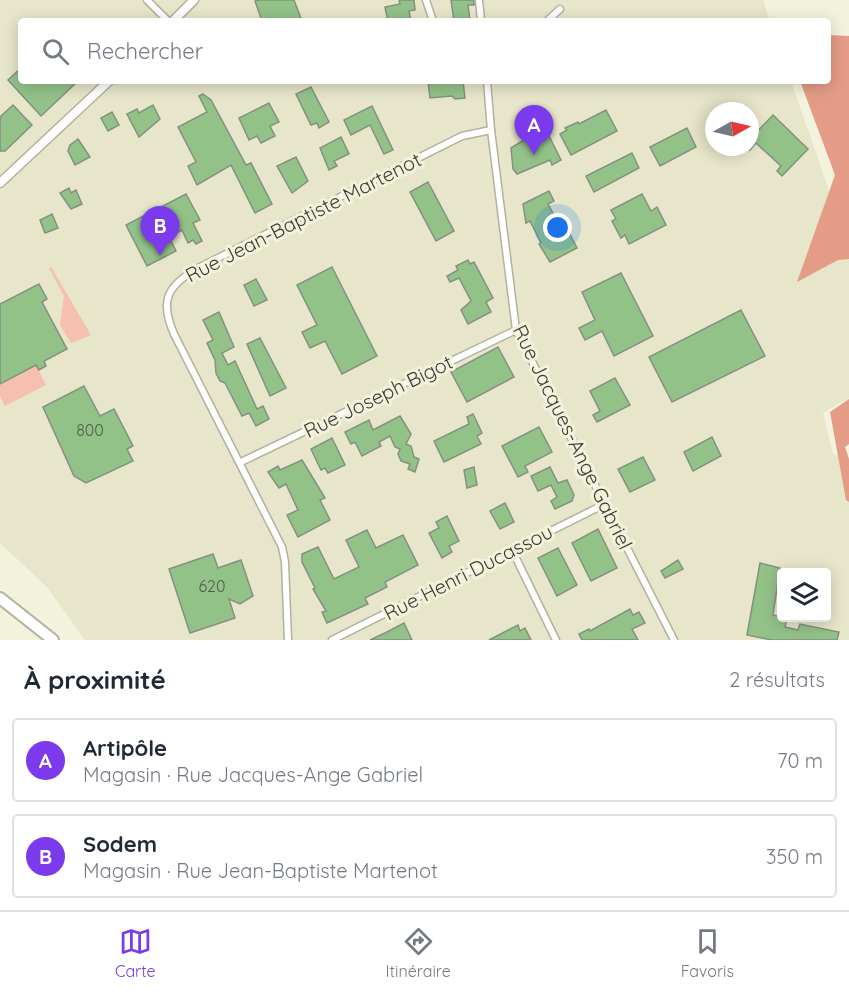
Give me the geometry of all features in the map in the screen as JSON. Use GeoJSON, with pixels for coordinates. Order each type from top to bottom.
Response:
{"type":"FeatureCollection","features":[{"type":"Feature","properties":{"kind":"main road"},"geometry":{"type":"LineString","coordinates":[[0,598],[53,640]]}},
{"type":"Feature","properties":{"kind":"main road"},"geometry":{"type":"LineString","coordinates":[[0,605],[46,640]]}},
{"type":"Feature","properties":{"kind":"street"},"geometry":{"type":"LineString","coordinates":[[147,0],[165,18]]}},
{"type":"Feature","properties":{"kind":"street"},"geometry":{"type":"LineString","coordinates":[[176,18],[194,0]]}},
{"type":"Feature","properties":{"kind":"street"},"geometry":{"type":"LineString","coordinates":[[426,0],[432,18]]}},
{"type":"Feature","properties":{"kind":"street"},"geometry":{"type":"LineString","coordinates":[[479,0],[481,18]]}},
{"type":"Feature","properties":{"kind":"street"},"geometry":{"type":"LineString","coordinates":[[550,18],[560,9]]}},
{"type":"Feature","properties":{"kind":"street"},"geometry":{"type":"LineString","coordinates":[[0,183],[106,84]]}},
{"type":"Feature","properties":{"kind":"street","name":"Rue Jacques-Ange Gabriel"},"geometry":{"type":"LineString","coordinates":[[487,84],[490,130],[516,330],[674,640]]}},
{"type":"Feature","properties":{"kind":"street","name":"Rue Jean-Baptiste Martenot"},"geometry":{"type":"LineString","coordinates":[[288,640],[285,562],[282,547],[167,317],[166,301],[180,279],[196,269],[462,136],[490,130]]}},
{"type":"Feature","properties":{"kind":"street","name":"Rue Joseph Bigot"},"geometry":{"type":"LineString","coordinates":[[241,462],[516,330]]}},
{"type":"Feature","properties":{"kind":"street","name":"Rue Henri Ducassou"},"geometry":{"type":"LineString","coordinates":[[332,640],[605,504]]}},
{"type":"Feature","properties":{"kind":"street"},"geometry":{"type":"LineString","coordinates":[[512,550],[556,640]]}},
{"type":"Feature","properties":{"kind":"shaded area"},"geometry":{"type":"Polygon","coordinates":[[[0,0],[763,0],[769,18],[18,18],[18,84],[792,84],[849,248],[849,398],[823,413],[833,454],[849,459],[849,640],[85,640],[47,587],[0,543],[0,0]]]}},
{"type":"Feature","properties":{"kind":"shaded area"},"geometry":{"type":"Polygon","coordinates":[[[831,35],[849,36],[849,259],[838,260],[797,282],[835,175],[801,84],[831,84],[831,35]]]}},
{"type":"Feature","properties":{"kind":"shaded area"},"geometry":{"type":"Polygon","coordinates":[[[51,267],[91,335],[71,343],[60,325],[64,296],[49,268],[51,267]]]}},
{"type":"Feature","properties":{"kind":"shaded area"},"geometry":{"type":"Polygon","coordinates":[[[36,365],[46,385],[5,406],[0,396],[0,384],[36,365]]]}},
{"type":"Feature","properties":{"kind":"shaded area"},"geometry":{"type":"Polygon","coordinates":[[[849,399],[849,444],[845,447],[849,459],[849,502],[846,500],[830,412],[849,399]]]}},
{"type":"Feature","properties":{"kind":"building"},"geometry":{"type":"Polygon","coordinates":[[[294,0],[301,18],[261,18],[255,1],[294,0]]]}},
{"type":"Feature","properties":{"kind":"building"},"geometry":{"type":"Polygon","coordinates":[[[399,0],[414,0],[415,10],[409,11],[410,18],[387,18],[385,7],[400,4],[399,0]]]}},
{"type":"Feature","properties":{"kind":"building"},"geometry":{"type":"Polygon","coordinates":[[[451,0],[474,0],[474,5],[468,5],[470,18],[454,18],[451,0]]]}},
{"type":"Feature","properties":{"kind":"building"},"geometry":{"type":"Polygon","coordinates":[[[18,71],[18,84],[75,84],[41,116],[8,80],[18,71]]]}},
{"type":"Feature","properties":{"kind":"building"},"geometry":{"type":"Polygon","coordinates":[[[428,84],[463,84],[465,98],[455,99],[452,96],[430,98],[428,84]]]}},
{"type":"Feature","properties":{"kind":"building"},"geometry":{"type":"Polygon","coordinates":[[[311,87],[329,122],[319,128],[317,123],[311,125],[296,94],[311,87]]]}},
{"type":"Feature","properties":{"kind":"building"},"geometry":{"type":"Polygon","coordinates":[[[203,94],[211,100],[246,165],[251,163],[272,204],[255,213],[231,165],[197,185],[188,166],[196,162],[178,127],[207,112],[199,96],[203,94]]]}},
{"type":"Feature","properties":{"kind":"building"},"geometry":{"type":"Polygon","coordinates":[[[269,103],[279,122],[270,126],[275,136],[261,143],[257,136],[249,140],[239,118],[269,103]]]}},
{"type":"Feature","properties":{"kind":"building"},"geometry":{"type":"Polygon","coordinates":[[[13,105],[32,125],[5,151],[0,151],[0,117],[13,105]]]}},
{"type":"Feature","properties":{"kind":"building"},"geometry":{"type":"Polygon","coordinates":[[[153,105],[160,119],[139,137],[127,114],[137,109],[139,113],[153,105]]]}},
{"type":"Feature","properties":{"kind":"building"},"geometry":{"type":"Polygon","coordinates":[[[372,106],[393,150],[384,154],[370,125],[351,135],[344,120],[372,106]]]}},
{"type":"Feature","properties":{"kind":"building"},"geometry":{"type":"Polygon","coordinates":[[[606,110],[617,131],[571,155],[560,134],[567,130],[565,128],[578,122],[579,124],[606,110]]]}},
{"type":"Feature","properties":{"kind":"building"},"geometry":{"type":"Polygon","coordinates":[[[112,112],[119,125],[108,131],[101,118],[112,112]]]}},
{"type":"Feature","properties":{"kind":"building"},"geometry":{"type":"Polygon","coordinates":[[[773,115],[808,149],[782,176],[777,171],[781,166],[759,146],[759,130],[773,115]]]}},
{"type":"Feature","properties":{"kind":"building"},"geometry":{"type":"Polygon","coordinates":[[[687,128],[696,147],[660,166],[650,147],[687,128]]]}},
{"type":"Feature","properties":{"kind":"building"},"geometry":{"type":"Polygon","coordinates":[[[533,134],[539,139],[548,134],[561,160],[552,165],[550,160],[517,174],[513,169],[511,148],[533,134]]]}},
{"type":"Feature","properties":{"kind":"building"},"geometry":{"type":"Polygon","coordinates":[[[341,137],[349,154],[334,161],[337,166],[329,170],[320,148],[341,137]]]}},
{"type":"Feature","properties":{"kind":"building"},"geometry":{"type":"Polygon","coordinates":[[[78,139],[90,157],[75,165],[68,151],[70,145],[78,139]]]}},
{"type":"Feature","properties":{"kind":"building"},"geometry":{"type":"Polygon","coordinates":[[[632,153],[639,168],[594,192],[586,176],[632,153]]]}},
{"type":"Feature","properties":{"kind":"building"},"geometry":{"type":"Polygon","coordinates":[[[296,157],[308,181],[292,193],[277,166],[296,157]]]}},
{"type":"Feature","properties":{"kind":"building"},"geometry":{"type":"Polygon","coordinates":[[[428,182],[454,231],[436,241],[410,192],[428,182]]]}},
{"type":"Feature","properties":{"kind":"building"},"geometry":{"type":"Polygon","coordinates":[[[69,188],[71,193],[76,190],[82,204],[71,209],[60,193],[69,188]]]}},
{"type":"Feature","properties":{"kind":"building"},"geometry":{"type":"Polygon","coordinates":[[[549,191],[554,201],[548,204],[556,219],[561,217],[577,248],[550,262],[539,244],[541,243],[530,221],[526,223],[523,204],[549,191]]]}},
{"type":"Feature","properties":{"kind":"building"},"geometry":{"type":"Polygon","coordinates":[[[186,194],[200,220],[193,223],[202,241],[196,244],[193,240],[188,243],[182,230],[169,237],[176,251],[147,266],[126,225],[186,194]]]}},
{"type":"Feature","properties":{"kind":"building"},"geometry":{"type":"Polygon","coordinates":[[[642,194],[651,211],[657,207],[666,225],[629,244],[625,235],[621,238],[612,221],[616,219],[611,210],[642,194]]]}},
{"type":"Feature","properties":{"kind":"building"},"geometry":{"type":"Polygon","coordinates":[[[52,214],[58,228],[45,233],[40,220],[52,214]]]}},
{"type":"Feature","properties":{"kind":"building"},"geometry":{"type":"Polygon","coordinates":[[[468,260],[470,264],[474,262],[493,298],[486,302],[491,312],[468,324],[461,310],[471,301],[459,278],[450,282],[447,276],[458,270],[456,266],[468,260]]]}},
{"type":"Feature","properties":{"kind":"building"},"geometry":{"type":"Polygon","coordinates":[[[332,267],[377,356],[342,374],[325,341],[310,348],[302,332],[317,325],[297,285],[332,267]]]}},
{"type":"Feature","properties":{"kind":"building"},"geometry":{"type":"Polygon","coordinates":[[[621,273],[653,336],[614,356],[602,331],[585,340],[579,328],[595,320],[582,292],[621,273]]]}},
{"type":"Feature","properties":{"kind":"building"},"geometry":{"type":"Polygon","coordinates":[[[256,279],[267,300],[254,306],[244,285],[256,279]]]}},
{"type":"Feature","properties":{"kind":"building"},"geometry":{"type":"Polygon","coordinates":[[[39,284],[47,299],[42,302],[67,349],[44,361],[46,366],[39,370],[36,365],[0,384],[0,304],[39,284]]]}},
{"type":"Feature","properties":{"kind":"building"},"geometry":{"type":"Polygon","coordinates":[[[741,310],[765,356],[672,402],[649,357],[741,310]]]}},
{"type":"Feature","properties":{"kind":"building"},"geometry":{"type":"Polygon","coordinates":[[[219,312],[234,347],[222,353],[228,365],[235,361],[257,409],[263,406],[269,419],[256,426],[249,413],[242,416],[225,383],[220,381],[216,373],[215,360],[207,343],[213,340],[203,320],[219,312]]]}},
{"type":"Feature","properties":{"kind":"building"},"geometry":{"type":"Polygon","coordinates":[[[260,338],[286,388],[270,396],[247,344],[260,338]]]}},
{"type":"Feature","properties":{"kind":"building"},"geometry":{"type":"Polygon","coordinates":[[[498,347],[514,377],[467,402],[451,372],[498,347]]]}},
{"type":"Feature","properties":{"kind":"building"},"geometry":{"type":"Polygon","coordinates":[[[615,378],[630,405],[597,422],[593,415],[600,411],[590,391],[615,378]]]}},
{"type":"Feature","properties":{"kind":"building"},"geometry":{"type":"Polygon","coordinates":[[[84,386],[100,416],[114,409],[133,446],[127,449],[133,461],[86,483],[74,476],[43,407],[84,386]]]}},
{"type":"Feature","properties":{"kind":"building"},"geometry":{"type":"Polygon","coordinates":[[[473,414],[482,433],[477,436],[481,444],[444,462],[434,441],[469,424],[467,417],[473,414]]]}},
{"type":"Feature","properties":{"kind":"building"},"geometry":{"type":"Polygon","coordinates":[[[400,416],[411,434],[406,444],[411,446],[414,457],[419,459],[415,472],[408,469],[410,464],[401,461],[398,454],[400,449],[395,447],[390,436],[379,442],[381,446],[362,456],[355,442],[351,444],[345,432],[369,420],[373,430],[400,416]]]}},
{"type":"Feature","properties":{"kind":"building"},"geometry":{"type":"Polygon","coordinates":[[[539,427],[552,452],[525,466],[528,472],[518,477],[502,446],[539,427]]]}},
{"type":"Feature","properties":{"kind":"building"},"geometry":{"type":"Polygon","coordinates":[[[712,437],[721,456],[693,471],[684,452],[712,437]]]}},
{"type":"Feature","properties":{"kind":"building"},"geometry":{"type":"Polygon","coordinates":[[[332,438],[345,465],[328,473],[325,468],[321,470],[311,449],[332,438]]]}},
{"type":"Feature","properties":{"kind":"building"},"geometry":{"type":"Polygon","coordinates":[[[643,457],[655,480],[630,492],[618,469],[643,457]]]}},
{"type":"Feature","properties":{"kind":"building"},"geometry":{"type":"Polygon","coordinates":[[[302,460],[325,498],[320,500],[330,520],[298,537],[287,515],[298,510],[286,484],[279,488],[268,472],[278,466],[280,470],[302,460]]]}},
{"type":"Feature","properties":{"kind":"building"},"geometry":{"type":"Polygon","coordinates":[[[474,467],[477,485],[467,488],[464,470],[474,467]]]}},
{"type":"Feature","properties":{"kind":"building"},"geometry":{"type":"Polygon","coordinates":[[[550,467],[558,483],[567,480],[574,495],[572,501],[555,509],[551,501],[557,497],[551,485],[538,491],[531,476],[550,467]]]}},
{"type":"Feature","properties":{"kind":"building"},"geometry":{"type":"Polygon","coordinates":[[[505,503],[514,522],[500,529],[490,511],[505,503]]]}},
{"type":"Feature","properties":{"kind":"building"},"geometry":{"type":"Polygon","coordinates":[[[447,516],[459,541],[449,546],[452,552],[442,558],[429,533],[439,528],[436,522],[447,516]]]}},
{"type":"Feature","properties":{"kind":"building"},"geometry":{"type":"Polygon","coordinates":[[[598,529],[617,568],[591,581],[572,543],[598,529]]]}},
{"type":"Feature","properties":{"kind":"building"},"geometry":{"type":"Polygon","coordinates":[[[367,530],[376,548],[403,535],[418,565],[385,582],[387,587],[365,598],[368,604],[327,623],[322,612],[326,611],[313,589],[315,588],[302,562],[302,554],[318,547],[334,579],[359,567],[346,540],[367,530]]]}},
{"type":"Feature","properties":{"kind":"building"},"geometry":{"type":"Polygon","coordinates":[[[558,548],[577,585],[557,596],[538,558],[558,548]]]}},
{"type":"Feature","properties":{"kind":"building"},"geometry":{"type":"Polygon","coordinates":[[[213,554],[218,568],[241,560],[253,596],[240,604],[229,599],[235,618],[190,633],[169,569],[213,554]]]}},
{"type":"Feature","properties":{"kind":"building"},"geometry":{"type":"Polygon","coordinates":[[[678,560],[683,569],[665,578],[661,571],[678,560]]]}},
{"type":"Feature","properties":{"kind":"building"},"geometry":{"type":"Polygon","coordinates":[[[760,563],[780,568],[777,568],[773,615],[777,616],[777,622],[786,622],[785,627],[798,630],[800,624],[839,632],[837,640],[772,640],[747,635],[760,563]]]}},
{"type":"Feature","properties":{"kind":"building"},"geometry":{"type":"Polygon","coordinates":[[[630,609],[633,615],[639,612],[645,623],[632,629],[638,640],[582,640],[579,634],[589,629],[590,631],[630,609]]]}},
{"type":"Feature","properties":{"kind":"building"},"geometry":{"type":"Polygon","coordinates":[[[404,623],[412,640],[370,640],[385,633],[404,623]]]}},
{"type":"Feature","properties":{"kind":"building"},"geometry":{"type":"Polygon","coordinates":[[[518,625],[520,631],[525,628],[531,640],[489,640],[518,625]]]}},
{"type":"Feature","properties":{"kind":"place","name":"Artipôle"},"geometry":{"type":"Point","coordinates":[534,155]}},
{"type":"Feature","properties":{"kind":"place","name":"Sodem"},"geometry":{"type":"Point","coordinates":[160,256]}}]}
